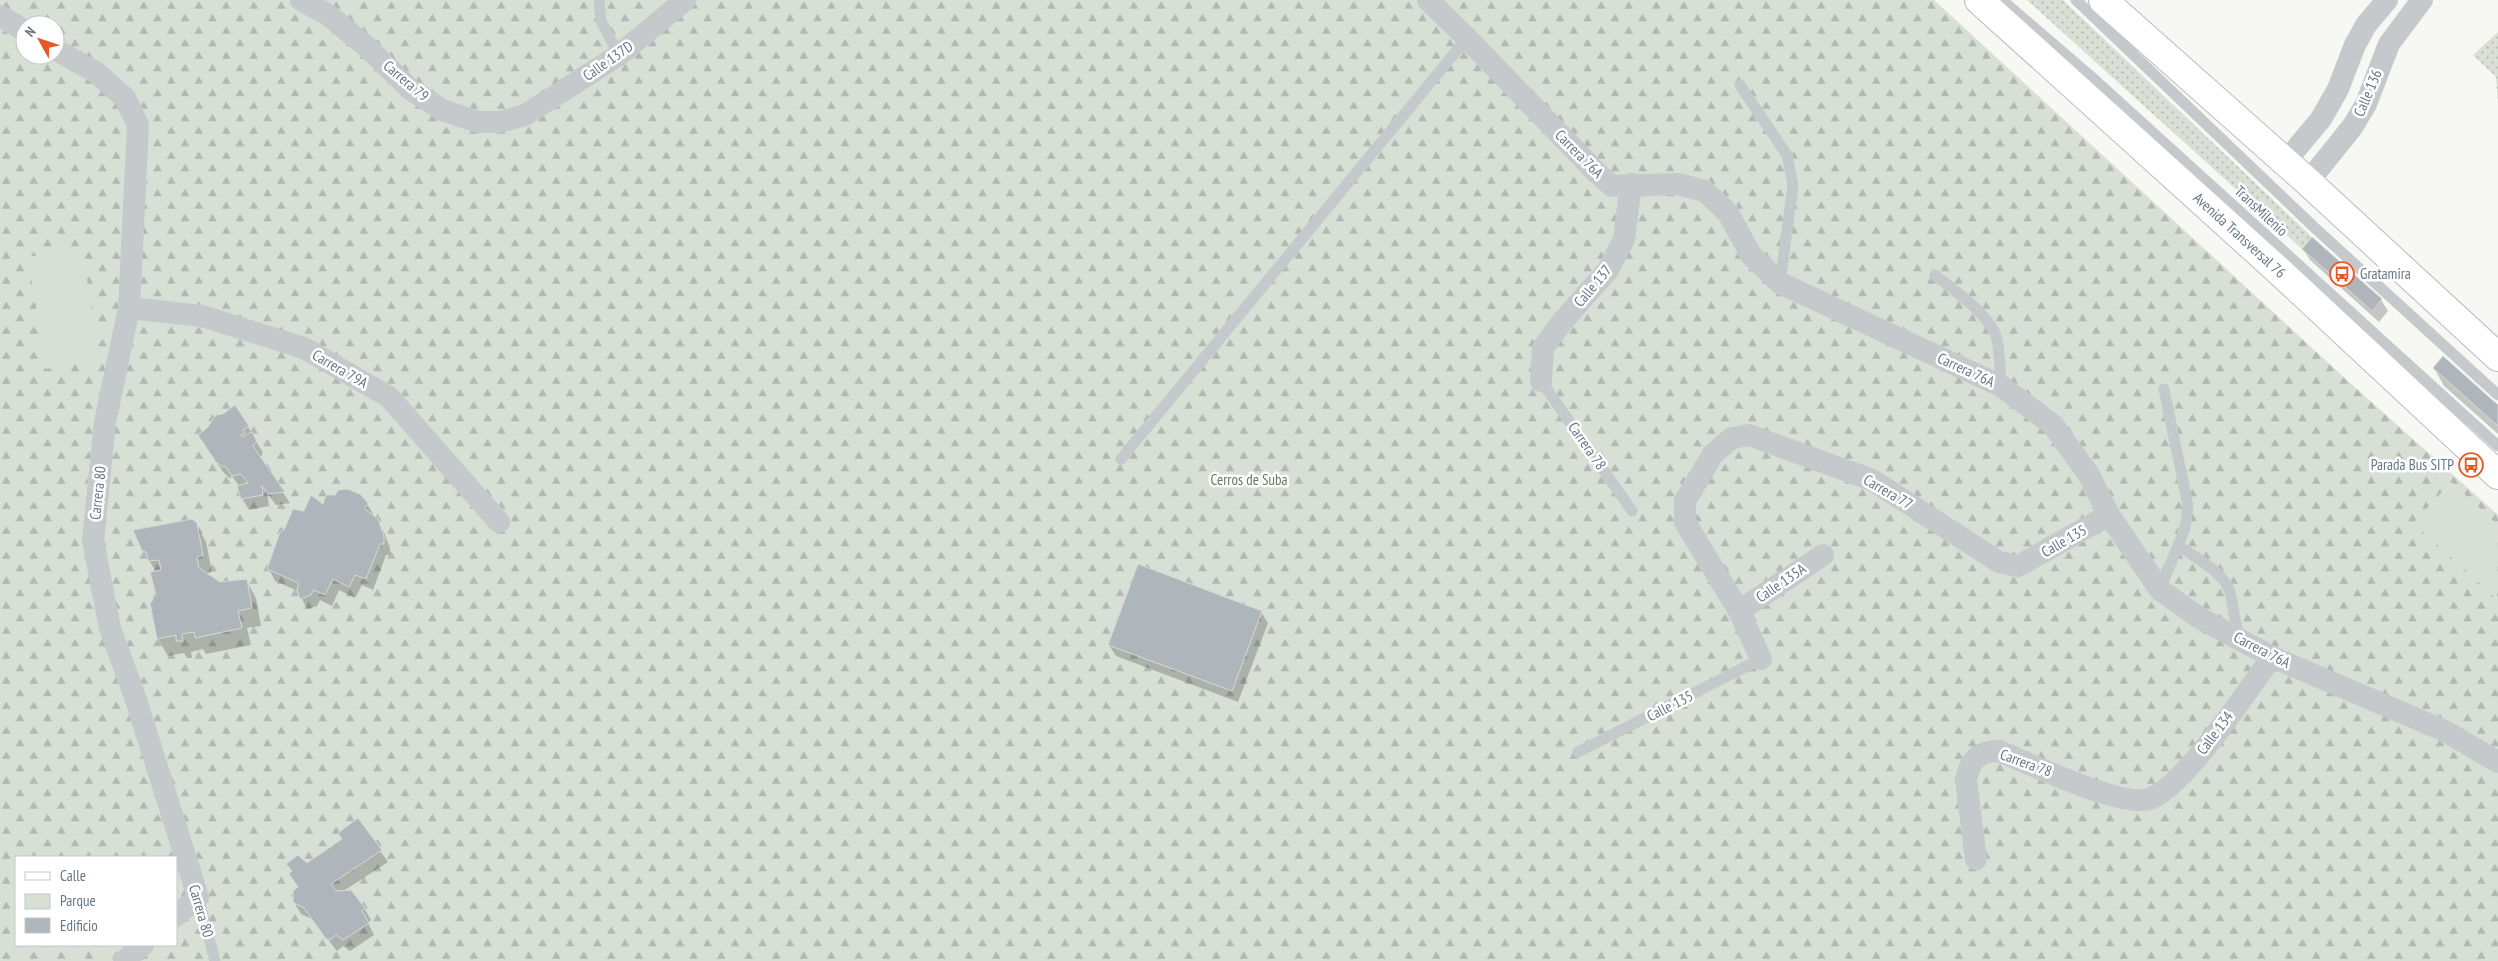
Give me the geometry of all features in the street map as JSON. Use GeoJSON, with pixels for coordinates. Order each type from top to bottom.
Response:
{"type":"FeatureCollection","features":[{"type":"Feature","properties":{"kind":"main road","name":"Avenida Transversal 76"},"geometry":{"type":"LineString","coordinates":[[1979,0],[2272,265],[2498,474]]}},
{"type":"Feature","properties":{"kind":"main road"},"geometry":{"type":"LineString","coordinates":[[2103,0],[2308,182],[2498,357]]}},
{"type":"Feature","properties":{"kind":"street","name":"Carrera 79"},"geometry":{"type":"LineString","coordinates":[[302,0],[327,14],[367,47],[410,89],[442,110],[478,122],[500,122],[525,115]]}},
{"type":"Feature","properties":{"kind":"street","name":"Calle 137D"},"geometry":{"type":"LineString","coordinates":[[525,115],[619,55],[685,0]]}},
{"type":"Feature","properties":{"kind":"street","name":"Carrera 76A"},"geometry":{"type":"LineString","coordinates":[[1428,0],[1467,38],[1596,173],[1612,186],[1678,184],[1704,191],[1728,213],[1751,255],[1780,283],[2001,386],[2053,425],[2089,475],[2109,515],[2160,590],[2198,617],[2272,657],[2445,731],[2498,762]]}},
{"type":"Feature","properties":{"kind":"street","name":"Calle 136"},"geometry":{"type":"LineString","coordinates":[[2285,162],[2321,119],[2338,89],[2355,45],[2366,25],[2387,0]]}},
{"type":"Feature","properties":{"kind":"street","name":"Calle 136"},"geometry":{"type":"LineString","coordinates":[[2308,182],[2353,126],[2366,104],[2389,44],[2419,1]]}},
{"type":"Feature","properties":{"kind":"street"},"geometry":{"type":"LineString","coordinates":[[0,16],[15,25]]}},
{"type":"Feature","properties":{"kind":"street","name":"Carrera 80"},"geometry":{"type":"LineString","coordinates":[[65,54],[97,74],[124,98],[138,125],[129,308],[105,422],[93,541],[110,628],[135,697],[198,897]]}},
{"type":"Feature","properties":{"kind":"street","name":"Calle 137"},"geometry":{"type":"LineString","coordinates":[[1541,381],[1544,348],[1562,322],[1608,270],[1624,239],[1631,184]]}},
{"type":"Feature","properties":{"kind":"street","name":"Carrera 79A"},"geometry":{"type":"LineString","coordinates":[[129,308],[202,316],[304,348],[388,397],[499,522]]}},
{"type":"Feature","properties":{"kind":"street","name":"Carrera 77"},"geometry":{"type":"LineString","coordinates":[[1739,611],[1685,522],[1685,501],[1713,454],[1732,438],[1749,435],[1872,480],[1999,562],[2018,566]]}},
{"type":"Feature","properties":{"kind":"street","name":"Calle 135"},"geometry":{"type":"LineString","coordinates":[[2018,566],[2109,515]]}},
{"type":"Feature","properties":{"kind":"street","name":"Calle 135A"},"geometry":{"type":"LineString","coordinates":[[1739,611],[1823,555]]}},
{"type":"Feature","properties":{"kind":"street"},"geometry":{"type":"LineString","coordinates":[[1739,611],[1761,659]]}},
{"type":"Feature","properties":{"kind":"street","name":"Calle 134"},"geometry":{"type":"LineString","coordinates":[[2148,800],[2182,777],[2272,657]]}},
{"type":"Feature","properties":{"kind":"street","name":"Carrera 78"},"geometry":{"type":"LineString","coordinates":[[1976,859],[1966,780],[1968,767],[1976,756],[1987,751],[1999,751],[2112,796],[2148,800]]}},
{"type":"Feature","properties":{"kind":"street"},"geometry":{"type":"LineString","coordinates":[[178,914],[198,897]]}},
{"type":"Feature","properties":{"kind":"street"},"geometry":{"type":"LineString","coordinates":[[124,961],[142,946]]}},
{"type":"Feature","properties":{"kind":"lane"},"geometry":{"type":"LineString","coordinates":[[599,0],[601,21],[619,55]]}},
{"type":"Feature","properties":{"kind":"lane","name":"TransMilenio"},"geometry":{"type":"LineString","coordinates":[[2002,0],[2146,126],[2498,446]]}},
{"type":"Feature","properties":{"kind":"lane","name":"TransMilenio"},"geometry":{"type":"LineString","coordinates":[[2076,0],[2315,228],[2498,395]]}},
{"type":"Feature","properties":{"kind":"lane"},"geometry":{"type":"LineString","coordinates":[[1121,459],[1467,38]]}},
{"type":"Feature","properties":{"kind":"lane"},"geometry":{"type":"LineString","coordinates":[[1740,86],[1787,155],[1793,185],[1780,283]]}},
{"type":"Feature","properties":{"kind":"lane"},"geometry":{"type":"LineString","coordinates":[[1934,275],[1973,306],[1989,324],[1997,338],[2001,386]]}},
{"type":"Feature","properties":{"kind":"lane","name":"Carrera 78"},"geometry":{"type":"LineString","coordinates":[[1541,381],[1632,511]]}},
{"type":"Feature","properties":{"kind":"lane"},"geometry":{"type":"LineString","coordinates":[[2160,590],[2185,528],[2188,506],[2164,389]]}},
{"type":"Feature","properties":{"kind":"lane"},"geometry":{"type":"LineString","coordinates":[[2178,545],[2225,582],[2231,594],[2233,620],[2241,640]]}},
{"type":"Feature","properties":{"kind":"lane","name":"Calle 135"},"geometry":{"type":"LineString","coordinates":[[1578,752],[1761,659]]}},
{"type":"Feature","properties":{"kind":"lane","name":"Carrera 80"},"geometry":{"type":"LineString","coordinates":[[198,897],[215,961]]}},
{"type":"Feature","properties":{"kind":"green space","name":"Cerros de Suba"},"geometry":{"type":"Polygon","coordinates":[[[0,0],[1934,0],[2348,381],[2498,515],[2498,961],[0,961],[0,0]]]}},
{"type":"Feature","properties":{"kind":"green space"},"geometry":{"type":"Polygon","coordinates":[[[2027,0],[2063,0],[2312,237],[2302,249],[2027,0]]]}},
{"type":"Feature","properties":{"kind":"green space"},"geometry":{"type":"Polygon","coordinates":[[[2498,32],[2498,104],[2496,77],[2473,55],[2498,32]]]}},
{"type":"Feature","properties":{"kind":"green space"},"geometry":{"type":"Polygon","coordinates":[[[82,248],[100,360],[46,369],[28,257],[82,248]]]}},
{"type":"Feature","properties":{"kind":"green space"},"geometry":{"type":"Polygon","coordinates":[[[2451,482],[2498,525],[2497,599],[2413,523],[2451,482]]]}},
{"type":"Feature","properties":{"kind":"building","name":"Gratamira"},"geometry":{"type":"Polygon","coordinates":[[[2312,237],[2382,299],[2372,311],[2302,249],[2312,237]]]}},
{"type":"Feature","properties":{"kind":"building"},"geometry":{"type":"Polygon","coordinates":[[[2443,356],[2498,405],[2498,426],[2433,368],[2443,356]]]}},
{"type":"Feature","properties":{"kind":"building"},"geometry":{"type":"Polygon","coordinates":[[[235,405],[249,426],[243,430],[245,433],[241,435],[242,437],[252,432],[257,441],[253,446],[285,492],[268,494],[262,486],[263,495],[241,499],[237,486],[248,483],[241,474],[232,476],[225,466],[223,467],[216,462],[198,435],[207,428],[216,415],[223,414],[235,405]]]}},
{"type":"Feature","properties":{"kind":"building"},"geometry":{"type":"Polygon","coordinates":[[[347,489],[360,494],[368,503],[365,509],[378,519],[384,536],[384,544],[380,544],[366,579],[355,575],[349,587],[333,579],[325,595],[313,590],[311,595],[300,599],[297,589],[299,583],[267,569],[280,532],[284,530],[293,509],[304,511],[311,495],[323,504],[326,495],[335,495],[338,490],[347,489]]]}},
{"type":"Feature","properties":{"kind":"building"},"geometry":{"type":"Polygon","coordinates":[[[192,519],[197,523],[203,555],[197,557],[199,568],[220,582],[247,579],[252,608],[238,611],[242,628],[195,638],[194,632],[182,634],[183,641],[176,641],[176,635],[157,639],[150,603],[153,600],[153,596],[156,595],[150,572],[161,570],[159,560],[148,561],[146,552],[142,551],[133,530],[192,519]]]}},
{"type":"Feature","properties":{"kind":"building"},"geometry":{"type":"Polygon","coordinates":[[[1138,564],[1262,611],[1232,691],[1108,645],[1138,564]]]}},
{"type":"Feature","properties":{"kind":"building"},"geometry":{"type":"Polygon","coordinates":[[[358,818],[382,850],[331,884],[336,891],[351,890],[365,908],[362,911],[369,923],[343,940],[336,935],[330,940],[326,939],[304,908],[293,902],[293,891],[298,887],[289,874],[292,871],[286,864],[298,855],[307,863],[342,839],[338,833],[358,818]]]}},
{"type":"Feature","properties":{"kind":"place","name":"Gratamira"},"geometry":{"type":"Point","coordinates":[2342,274]}},
{"type":"Feature","properties":{"kind":"place","name":"Parada Bus SITP"},"geometry":{"type":"Point","coordinates":[2471,465]}}]}
